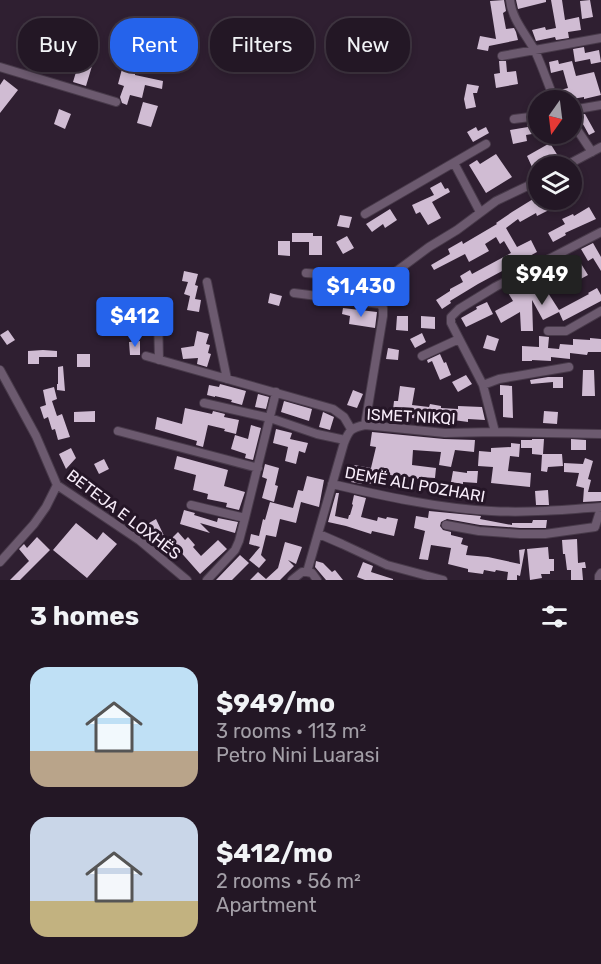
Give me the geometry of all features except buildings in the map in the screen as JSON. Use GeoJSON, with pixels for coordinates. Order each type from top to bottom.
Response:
{"type":"FeatureCollection","features":[{"type":"Feature","properties":{"kind":"street"},"geometry":{"type":"LineString","coordinates":[[510,0],[510,8],[514,17],[534,51],[550,90]]}},
{"type":"Feature","properties":{"kind":"street"},"geometry":{"type":"LineString","coordinates":[[501,56],[601,38]]}},
{"type":"Feature","properties":{"kind":"street"},"geometry":{"type":"LineString","coordinates":[[0,68],[116,102]]}},
{"type":"Feature","properties":{"kind":"street"},"geometry":{"type":"LineString","coordinates":[[582,108],[601,105]]}},
{"type":"Feature","properties":{"kind":"street"},"geometry":{"type":"LineString","coordinates":[[514,119],[528,117]]}},
{"type":"Feature","properties":{"kind":"street"},"geometry":{"type":"LineString","coordinates":[[582,137],[592,152]]}},
{"type":"Feature","properties":{"kind":"street"},"geometry":{"type":"LineString","coordinates":[[365,214],[486,144]]}},
{"type":"Feature","properties":{"kind":"street"},"geometry":{"type":"LineString","coordinates":[[582,157],[601,147]]}},
{"type":"Feature","properties":{"kind":"street"},"geometry":{"type":"LineString","coordinates":[[454,163],[480,212]]}},
{"type":"Feature","properties":{"kind":"street"},"geometry":{"type":"LineString","coordinates":[[306,273],[386,279],[496,201],[528,186]]}},
{"type":"Feature","properties":{"kind":"street"},"geometry":{"type":"LineString","coordinates":[[495,432],[483,385],[451,324],[452,317],[459,309],[495,287],[601,232]]}},
{"type":"Feature","properties":{"kind":"street"},"geometry":{"type":"LineString","coordinates":[[207,282],[228,379]]}},
{"type":"Feature","properties":{"kind":"street"},"geometry":{"type":"LineString","coordinates":[[294,293],[380,304],[383,309],[365,425]]}},
{"type":"Feature","properties":{"kind":"street"},"geometry":{"type":"LineString","coordinates":[[548,332],[566,332],[601,311]]}},
{"type":"Feature","properties":{"kind":"street"},"geometry":{"type":"LineString","coordinates":[[158,315],[159,360]]}},
{"type":"Feature","properties":{"kind":"street"},"geometry":{"type":"LineString","coordinates":[[422,356],[459,339]]}},
{"type":"Feature","properties":{"kind":"street"},"geometry":{"type":"LineString","coordinates":[[146,356],[333,409],[344,417],[351,429]]}},
{"type":"Feature","properties":{"kind":"street"},"geometry":{"type":"LineString","coordinates":[[483,385],[499,379],[569,367]]}},
{"type":"Feature","properties":{"kind":"street","name":"BETEJA E LOXHËS"},"geometry":{"type":"LineString","coordinates":[[0,370],[36,436],[57,485],[139,540],[187,580]]}},
{"type":"Feature","properties":{"kind":"street"},"geometry":{"type":"LineString","coordinates":[[207,580],[235,550],[239,541],[276,392]]}},
{"type":"Feature","properties":{"kind":"street"},"geometry":{"type":"LineString","coordinates":[[204,404],[270,418],[317,434],[345,440]]}},
{"type":"Feature","properties":{"kind":"street","name":"ISMET NIKQI"},"geometry":{"type":"LineString","coordinates":[[307,572],[345,440],[351,429],[365,425],[446,433],[601,434]]}},
{"type":"Feature","properties":{"kind":"street"},"geometry":{"type":"LineString","coordinates":[[118,431],[258,468]]}},
{"type":"Feature","properties":{"kind":"street","name":"DEMË ALI POZHARI"},"geometry":{"type":"LineString","coordinates":[[332,484],[414,501],[490,511],[526,512],[601,508]]}},
{"type":"Feature","properties":{"kind":"street"},"geometry":{"type":"LineString","coordinates":[[0,562],[34,524],[57,485]]}},
{"type":"Feature","properties":{"kind":"street"},"geometry":{"type":"LineString","coordinates":[[191,505],[245,518]]}},
{"type":"Feature","properties":{"kind":"street"},"geometry":{"type":"LineString","coordinates":[[446,525],[497,533],[545,534],[596,527],[601,508]]}},
{"type":"Feature","properties":{"kind":"street"},"geometry":{"type":"LineString","coordinates":[[319,534],[387,565],[443,580]]}},
{"type":"Feature","properties":{"kind":"street"},"geometry":{"type":"LineString","coordinates":[[292,580],[302,572],[312,573],[317,580]]}},
{"type":"Feature","properties":{"kind":"street"},"geometry":{"type":"LineString","coordinates":[[599,580],[601,573]]}}]}
